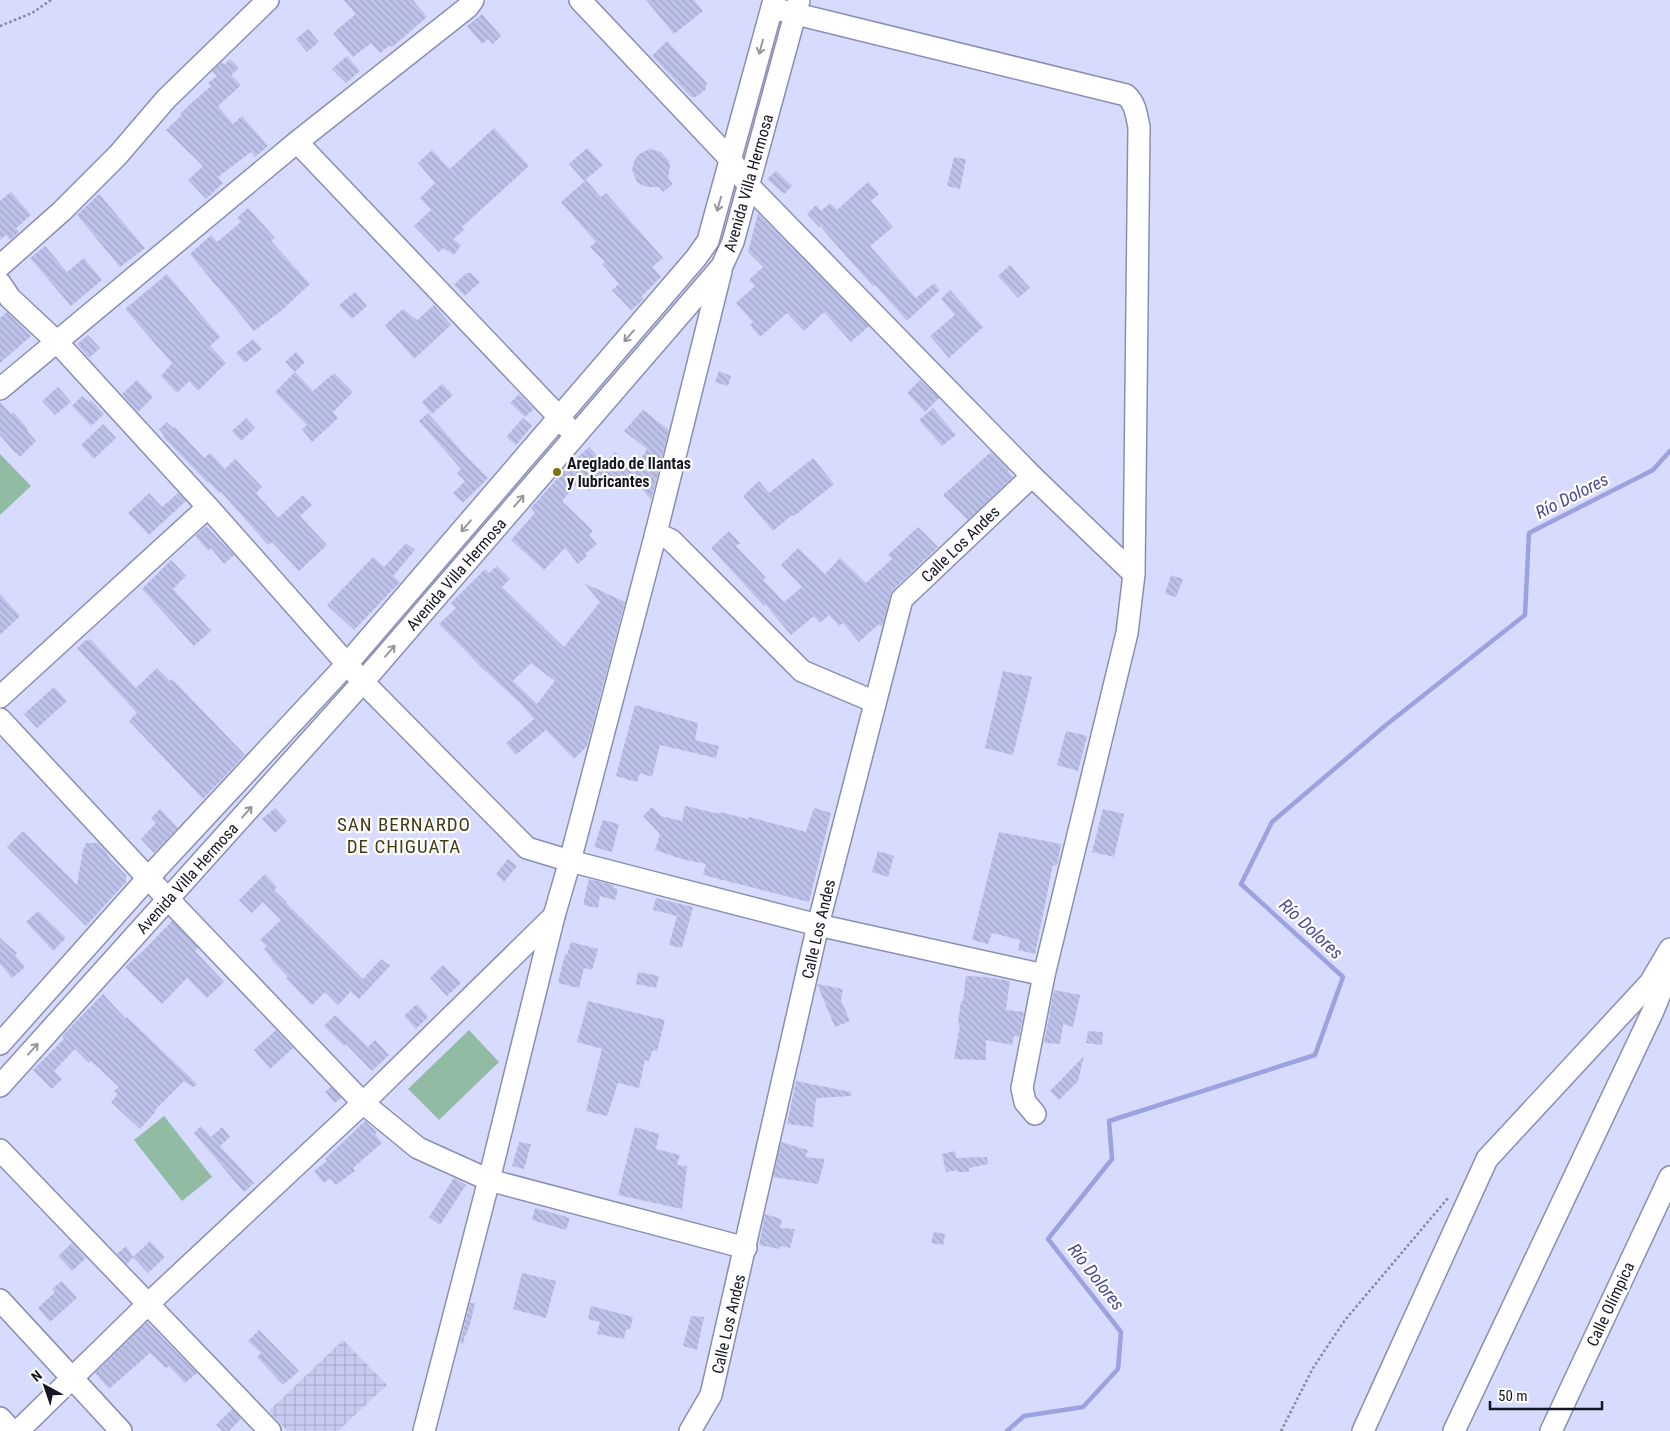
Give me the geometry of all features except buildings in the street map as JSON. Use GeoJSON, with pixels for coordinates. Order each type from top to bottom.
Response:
{"type":"FeatureCollection","features":[{"type":"Feature","properties":{"kind":"street"},"geometry":{"type":"LineString","coordinates":[[0,266],[62,211],[118,155],[166,99],[268,0]]}},
{"type":"Feature","properties":{"kind":"street"},"geometry":{"type":"LineString","coordinates":[[0,389],[297,142],[468,8],[473,0]]}},
{"type":"Feature","properties":{"kind":"street"},"geometry":{"type":"LineString","coordinates":[[580,0],[731,160],[748,185],[1032,476],[1134,574]]}},
{"type":"Feature","properties":{"kind":"street"},"geometry":{"type":"LineString","coordinates":[[773,4],[797,6],[1126,95],[1133,102],[1139,127],[1134,574],[1127,633],[1044,975],[1022,1088],[1025,1102],[1035,1114]]}},
{"type":"Feature","properties":{"kind":"street","name":"Avenida Villa Hermosa"},"geometry":{"type":"LineString","coordinates":[[0,1044],[148,878],[347,664],[696,258],[708,241],[773,4]]}},
{"type":"Feature","properties":{"kind":"street","name":"Avenida Villa Hermosa"},"geometry":{"type":"LineString","coordinates":[[0,1086],[363,682],[722,266],[733,242],[797,6]]}},
{"type":"Feature","properties":{"kind":"street"},"geometry":{"type":"LineString","coordinates":[[297,142],[559,417],[574,437]]}},
{"type":"Feature","properties":{"kind":"street"},"geometry":{"type":"LineString","coordinates":[[424,1431],[554,916],[656,532],[722,266]]}},
{"type":"Feature","properties":{"kind":"street"},"geometry":{"type":"LineString","coordinates":[[0,283],[10,298],[57,342],[208,507],[363,682],[527,848],[570,861],[818,925],[1044,975]]}},
{"type":"Feature","properties":{"kind":"street","name":"Calle Los Andes"},"geometry":{"type":"LineString","coordinates":[[690,1431],[711,1395],[818,925],[902,599],[1032,476]]}},
{"type":"Feature","properties":{"kind":"street"},"geometry":{"type":"LineString","coordinates":[[0,697],[208,507]]}},
{"type":"Feature","properties":{"kind":"street"},"geometry":{"type":"LineString","coordinates":[[656,532],[671,540],[802,671],[875,702]]}},
{"type":"Feature","properties":{"kind":"street"},"geometry":{"type":"LineString","coordinates":[[0,719],[148,878],[363,1103],[418,1148],[488,1180],[746,1248]]}},
{"type":"Feature","properties":{"kind":"street"},"geometry":{"type":"LineString","coordinates":[[18,1431],[148,1304],[363,1103],[554,916]]}},
{"type":"Feature","properties":{"kind":"street"},"geometry":{"type":"LineString","coordinates":[[1363,1431],[1487,1159],[1650,983],[1670,949]]}},
{"type":"Feature","properties":{"kind":"street"},"geometry":{"type":"LineString","coordinates":[[1454,1431],[1649,1020],[1670,969]]}},
{"type":"Feature","properties":{"kind":"street"},"geometry":{"type":"LineString","coordinates":[[0,1150],[270,1431]]}},
{"type":"Feature","properties":{"kind":"street","name":"Calle Olímpica"},"geometry":{"type":"LineString","coordinates":[[1551,1431],[1670,1177]]}},
{"type":"Feature","properties":{"kind":"street"},"geometry":{"type":"LineString","coordinates":[[0,1300],[121,1431]]}},
{"type":"Feature","properties":{"kind":"street"},"geometry":{"type":"LineString","coordinates":[[0,1418],[12,1431]]}},
{"type":"Feature","properties":{"kind":"path"},"geometry":{"type":"LineString","coordinates":[[0,26],[32,13],[50,0]]}},
{"type":"Feature","properties":{"kind":"path"},"geometry":{"type":"LineString","coordinates":[[1281,1431],[1313,1368],[1345,1320],[1448,1198]]}},
{"type":"Feature","properties":{"kind":"shaded area"},"geometry":{"type":"Polygon","coordinates":[[[343,1340],[387,1385],[338,1431],[287,1431],[269,1411],[343,1340]]]}},
{"type":"Feature","properties":{"kind":"green space"},"geometry":{"type":"Polygon","coordinates":[[[0,454],[31,486],[0,515],[0,454]]]}},
{"type":"Feature","properties":{"kind":"green space"},"geometry":{"type":"Polygon","coordinates":[[[469,1030],[499,1062],[439,1120],[408,1089],[469,1030]]]}},
{"type":"Feature","properties":{"kind":"green space"},"geometry":{"type":"Polygon","coordinates":[[[164,1116],[212,1177],[182,1201],[134,1140],[164,1116]]]}},
{"type":"Feature","properties":{"kind":"waterway","name":"Río Dolores"},"geometry":{"type":"LineString","coordinates":[[1007,1431],[1024,1416],[1083,1407],[1118,1369],[1121,1332],[1048,1239],[1112,1159],[1109,1121],[1315,1055],[1343,977],[1241,884],[1272,822],[1386,725],[1525,615],[1529,533],[1653,470],[1670,451]]}},
{"type":"Feature","properties":{"kind":"place","name":"Areglado de llantas y lubricantes"},"geometry":{"type":"Point","coordinates":[557,472]}},
{"type":"Feature","properties":{"kind":"district","name":"SAN BERNARDO DE CHIGUATA"},"geometry":{"type":"Point","coordinates":[404,835]}}]}
